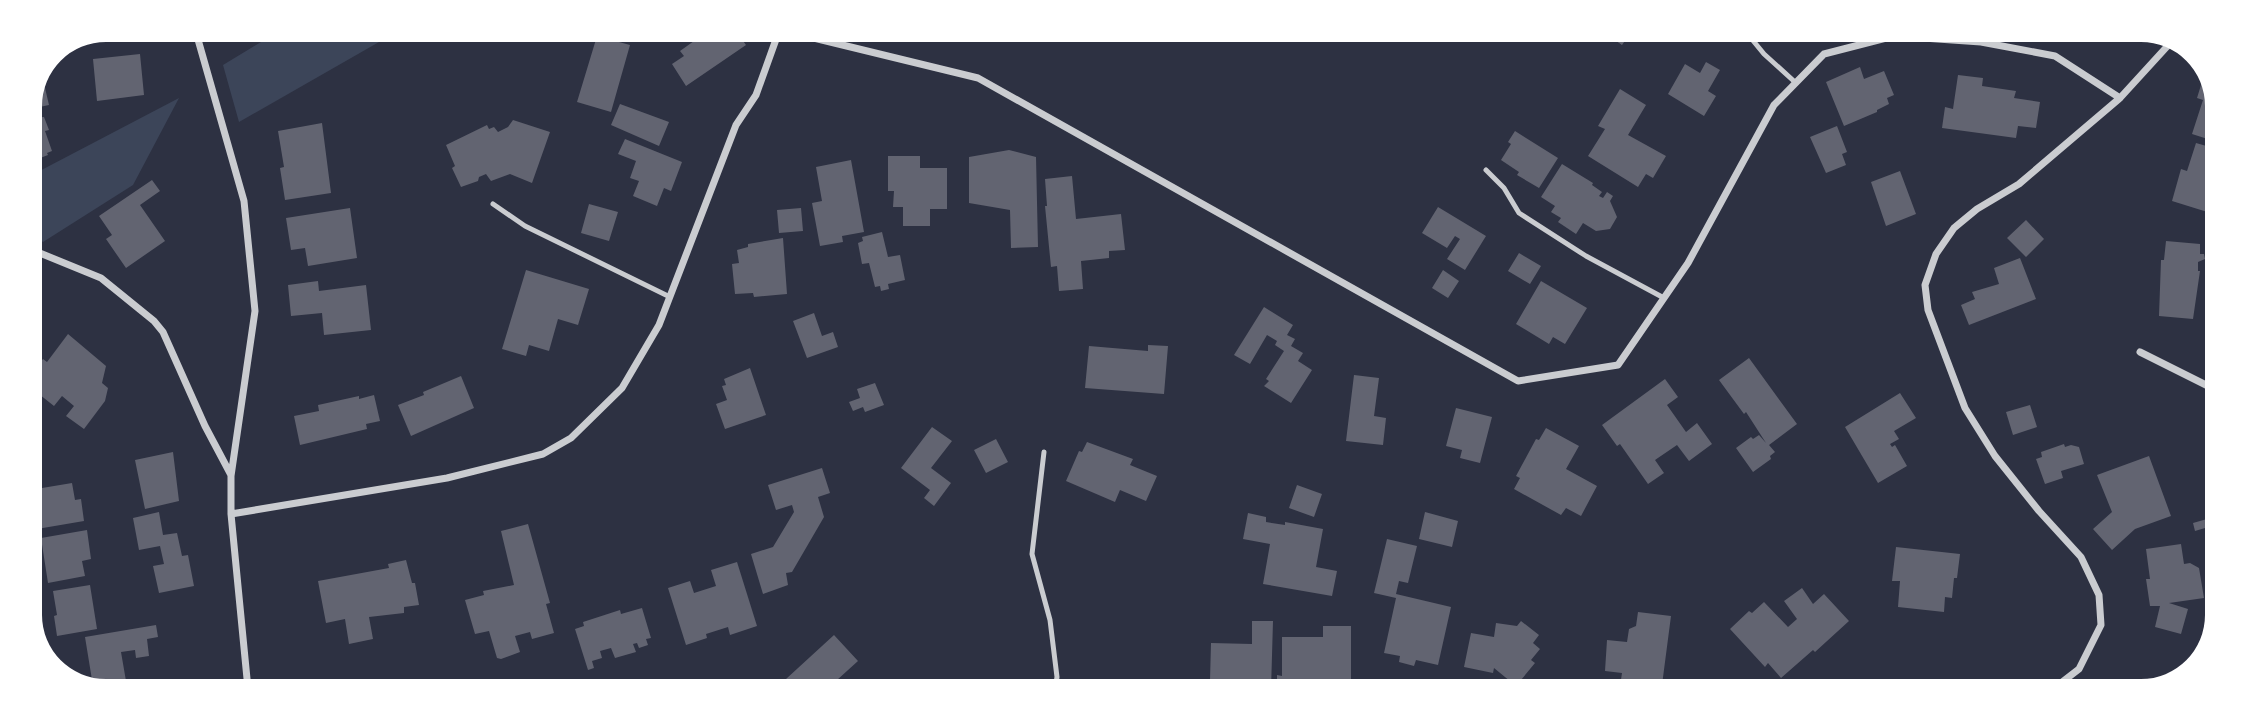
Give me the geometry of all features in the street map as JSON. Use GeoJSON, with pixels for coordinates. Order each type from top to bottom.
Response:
{"type":"FeatureCollection","features":[{"type":"Feature","properties":{"kind":"street"},"geometry":{"type":"LineString","coordinates":[[199,42],[244,201],[255,311],[231,476],[231,514],[247,679]]}},
{"type":"Feature","properties":{"kind":"street"},"geometry":{"type":"LineString","coordinates":[[231,514],[447,478],[543,454],[571,438],[622,387],[659,325],[736,125],[756,95],[775,42]]}},
{"type":"Feature","properties":{"kind":"street"},"geometry":{"type":"LineString","coordinates":[[830,42],[978,78],[1518,381],[1618,365],[1688,263],[1774,105],[1824,54],[1871,42]]}},
{"type":"Feature","properties":{"kind":"street"},"geometry":{"type":"LineString","coordinates":[[1981,42],[2055,56],[2120,98]]}},
{"type":"Feature","properties":{"kind":"street"},"geometry":{"type":"LineString","coordinates":[[2066,679],[2079,669],[2101,625],[2099,595],[2081,557],[2039,511],[1995,456],[1965,408],[1939,345],[1928,310],[1925,285],[1936,254],[1954,228],[1976,209],[2019,184],[2120,98],[2166,48]]}},
{"type":"Feature","properties":{"kind":"street"},"geometry":{"type":"LineString","coordinates":[[42,254],[101,278],[154,321],[163,332],[205,426],[231,476]]}},
{"type":"Feature","properties":{"kind":"street"},"geometry":{"type":"LineString","coordinates":[[2140,352],[2205,384]]}},
{"type":"Feature","properties":{"kind":"lane"},"geometry":{"type":"LineString","coordinates":[[1754,42],[1796,83]]}},
{"type":"Feature","properties":{"kind":"lane"},"geometry":{"type":"LineString","coordinates":[[1486,170],[1504,188],[1519,213],[1586,256],[1664,298]]}},
{"type":"Feature","properties":{"kind":"lane"},"geometry":{"type":"LineString","coordinates":[[493,204],[525,226],[670,297]]}},
{"type":"Feature","properties":{"kind":"lane"},"geometry":{"type":"LineString","coordinates":[[1044,452],[1032,554],[1050,620],[1057,679]]}},
{"type":"Feature","properties":{"kind":"shaded area"},"geometry":{"type":"Polygon","coordinates":[[[261,42],[379,42],[239,122],[223,65],[261,42]]]}},
{"type":"Feature","properties":{"kind":"shaded area"},"geometry":{"type":"Polygon","coordinates":[[[179,98],[133,185],[43,242],[42,170],[179,98]]]}},
{"type":"Feature","properties":{"kind":"building"},"geometry":{"type":"Polygon","coordinates":[[[595,42],[630,45],[611,112],[577,102],[595,42]]]}},
{"type":"Feature","properties":{"kind":"building"},"geometry":{"type":"Polygon","coordinates":[[[693,42],[744,42],[746,45],[686,86],[672,64],[684,56],[680,51],[693,42]]]}},
{"type":"Feature","properties":{"kind":"building"},"geometry":{"type":"Polygon","coordinates":[[[140,54],[144,95],[97,101],[93,59],[140,54]]]}},
{"type":"Feature","properties":{"kind":"building"},"geometry":{"type":"Polygon","coordinates":[[[1706,62],[1720,70],[1708,91],[1716,96],[1704,116],[1668,94],[1685,64],[1700,73],[1706,62]]]}},
{"type":"Feature","properties":{"kind":"building"},"geometry":{"type":"Polygon","coordinates":[[[1860,67],[1864,79],[1884,71],[1894,95],[1887,98],[1889,104],[1877,112],[1844,126],[1826,82],[1860,67]]]}},
{"type":"Feature","properties":{"kind":"building"},"geometry":{"type":"Polygon","coordinates":[[[1958,75],[1983,78],[1982,86],[2016,91],[2014,98],[2040,102],[2036,128],[2018,126],[2016,138],[1942,128],[1945,107],[1953,109],[1958,75]]]}},
{"type":"Feature","properties":{"kind":"building"},"geometry":{"type":"Polygon","coordinates":[[[2201,84],[2205,102],[2205,138],[2192,134],[2203,100],[2197,98],[2201,84]]]}},
{"type":"Feature","properties":{"kind":"building"},"geometry":{"type":"Polygon","coordinates":[[[45,87],[49,105],[42,106],[45,87]]]}},
{"type":"Feature","properties":{"kind":"building"},"geometry":{"type":"Polygon","coordinates":[[[1620,89],[1646,105],[1628,135],[1666,156],[1653,178],[1646,174],[1638,187],[1588,156],[1605,129],[1598,126],[1620,89]]]}},
{"type":"Feature","properties":{"kind":"building"},"geometry":{"type":"Polygon","coordinates":[[[620,104],[669,122],[659,146],[611,125],[620,104]]]}},
{"type":"Feature","properties":{"kind":"building"},"geometry":{"type":"Polygon","coordinates":[[[42,117],[49,130],[45,131],[52,151],[42,157],[42,117]]]}},
{"type":"Feature","properties":{"kind":"building"},"geometry":{"type":"Polygon","coordinates":[[[513,120],[550,132],[532,183],[510,174],[491,181],[486,174],[479,177],[478,181],[461,187],[446,145],[487,125],[489,129],[494,127],[498,132],[508,127],[513,120]]]}},
{"type":"Feature","properties":{"kind":"building"},"geometry":{"type":"Polygon","coordinates":[[[322,123],[331,193],[285,200],[280,168],[284,167],[278,131],[322,123]]]}},
{"type":"Feature","properties":{"kind":"building"},"geometry":{"type":"Polygon","coordinates":[[[1837,126],[1847,152],[1842,154],[1846,165],[1826,173],[1810,137],[1837,126]]]}},
{"type":"Feature","properties":{"kind":"building"},"geometry":{"type":"Polygon","coordinates":[[[1515,131],[1558,158],[1539,188],[1517,175],[1519,172],[1501,160],[1515,131]]]}},
{"type":"Feature","properties":{"kind":"building"},"geometry":{"type":"Polygon","coordinates":[[[625,139],[682,162],[671,191],[664,188],[657,206],[633,196],[639,181],[630,178],[636,161],[618,154],[625,139]]]}},
{"type":"Feature","properties":{"kind":"building"},"geometry":{"type":"Polygon","coordinates":[[[2196,143],[2205,146],[2205,211],[2172,201],[2181,169],[2187,171],[2196,143]]]}},
{"type":"Feature","properties":{"kind":"building"},"geometry":{"type":"Polygon","coordinates":[[[1009,150],[1036,157],[1038,247],[1011,248],[1010,210],[969,203],[969,157],[1009,150]]]}},
{"type":"Feature","properties":{"kind":"building"},"geometry":{"type":"Polygon","coordinates":[[[888,156],[920,156],[920,168],[947,168],[947,209],[930,209],[930,226],[903,226],[903,207],[893,207],[894,191],[888,191],[888,156]]]}},
{"type":"Feature","properties":{"kind":"building"},"geometry":{"type":"Polygon","coordinates":[[[851,160],[864,232],[842,236],[843,242],[820,246],[812,203],[822,201],[816,167],[851,160]]]}},
{"type":"Feature","properties":{"kind":"building"},"geometry":{"type":"Polygon","coordinates":[[[1562,164],[1593,183],[1592,185],[1602,192],[1599,196],[1603,198],[1607,192],[1613,196],[1610,201],[1617,217],[1610,229],[1596,231],[1583,223],[1576,234],[1558,222],[1561,218],[1551,212],[1555,206],[1541,197],[1562,164]]]}},
{"type":"Feature","properties":{"kind":"building"},"geometry":{"type":"Polygon","coordinates":[[[1900,171],[1916,214],[1886,226],[1871,182],[1900,171]]]}},
{"type":"Feature","properties":{"kind":"building"},"geometry":{"type":"Polygon","coordinates":[[[1072,176],[1076,219],[1121,214],[1125,250],[1109,251],[1109,258],[1081,261],[1083,289],[1059,291],[1057,266],[1051,267],[1045,179],[1072,176]]]}},
{"type":"Feature","properties":{"kind":"building"},"geometry":{"type":"Polygon","coordinates":[[[152,180],[160,191],[140,205],[165,241],[126,268],[106,239],[112,235],[99,216],[152,180]]]}},
{"type":"Feature","properties":{"kind":"building"},"geometry":{"type":"Polygon","coordinates":[[[589,204],[618,212],[609,241],[581,233],[589,204]]]}},
{"type":"Feature","properties":{"kind":"building"},"geometry":{"type":"Polygon","coordinates":[[[1438,207],[1486,236],[1465,270],[1447,259],[1460,239],[1455,236],[1447,248],[1422,233],[1438,207]]]}},
{"type":"Feature","properties":{"kind":"building"},"geometry":{"type":"Polygon","coordinates":[[[350,208],[357,258],[308,266],[305,248],[291,250],[286,218],[350,208]]]}},
{"type":"Feature","properties":{"kind":"building"},"geometry":{"type":"Polygon","coordinates":[[[801,208],[803,231],[779,233],[777,210],[801,208]]]}},
{"type":"Feature","properties":{"kind":"building"},"geometry":{"type":"Polygon","coordinates":[[[2026,220],[2044,239],[2026,257],[2007,238],[2026,220]]]}},
{"type":"Feature","properties":{"kind":"building"},"geometry":{"type":"Polygon","coordinates":[[[882,232],[888,257],[900,255],[905,280],[888,284],[889,289],[881,291],[880,286],[875,287],[869,263],[862,264],[858,243],[863,241],[862,237],[882,232]]]}},
{"type":"Feature","properties":{"kind":"building"},"geometry":{"type":"Polygon","coordinates":[[[783,238],[787,294],[754,297],[753,293],[735,294],[732,264],[739,263],[737,250],[748,247],[748,244],[783,238]]]}},
{"type":"Feature","properties":{"kind":"building"},"geometry":{"type":"Polygon","coordinates":[[[2166,241],[2200,244],[2200,254],[2204,254],[2205,259],[2198,262],[2200,271],[2193,319],[2159,316],[2161,260],[2164,260],[2166,241]]]}},
{"type":"Feature","properties":{"kind":"building"},"geometry":{"type":"Polygon","coordinates":[[[1519,253],[1541,266],[1530,284],[1508,271],[1519,253]]]}},
{"type":"Feature","properties":{"kind":"building"},"geometry":{"type":"Polygon","coordinates":[[[2020,258],[2036,299],[1969,325],[1961,305],[1975,299],[1972,292],[1999,284],[1994,268],[2020,258]]]}},
{"type":"Feature","properties":{"kind":"building"},"geometry":{"type":"Polygon","coordinates":[[[526,270],[589,289],[578,325],[558,319],[549,351],[529,345],[526,356],[502,349],[526,270]]]}},
{"type":"Feature","properties":{"kind":"building"},"geometry":{"type":"Polygon","coordinates":[[[1443,270],[1459,281],[1448,298],[1432,288],[1443,270]]]}},
{"type":"Feature","properties":{"kind":"building"},"geometry":{"type":"Polygon","coordinates":[[[318,281],[319,291],[366,285],[371,330],[324,335],[322,313],[291,316],[288,285],[318,281]]]}},
{"type":"Feature","properties":{"kind":"building"},"geometry":{"type":"Polygon","coordinates":[[[1541,281],[1587,308],[1565,344],[1553,337],[1549,344],[1516,324],[1541,281]]]}},
{"type":"Feature","properties":{"kind":"building"},"geometry":{"type":"Polygon","coordinates":[[[1264,307],[1293,325],[1287,335],[1295,339],[1291,346],[1303,353],[1298,361],[1312,370],[1291,403],[1264,386],[1284,351],[1275,345],[1277,341],[1267,335],[1250,364],[1234,355],[1264,307]]]}},
{"type":"Feature","properties":{"kind":"building"},"geometry":{"type":"Polygon","coordinates":[[[814,313],[822,336],[833,332],[838,347],[807,358],[793,321],[814,313]]]}},
{"type":"Feature","properties":{"kind":"building"},"geometry":{"type":"Polygon","coordinates":[[[68,334],[106,366],[102,383],[108,388],[105,401],[84,429],[66,416],[74,406],[62,396],[54,406],[42,396],[42,360],[47,362],[68,334]]]}},
{"type":"Feature","properties":{"kind":"building"},"geometry":{"type":"Polygon","coordinates":[[[1148,345],[1168,346],[1164,394],[1085,388],[1089,346],[1148,351],[1148,345]]]}},
{"type":"Feature","properties":{"kind":"building"},"geometry":{"type":"Polygon","coordinates":[[[1749,358],[1797,424],[1769,445],[1775,452],[1770,456],[1771,459],[1753,472],[1736,448],[1751,437],[1753,439],[1759,435],[1766,443],[1746,412],[1744,414],[1719,380],[1749,358]]]}},
{"type":"Feature","properties":{"kind":"building"},"geometry":{"type":"Polygon","coordinates":[[[750,368],[766,415],[725,429],[716,404],[727,400],[722,386],[726,385],[724,379],[750,368]]]}},
{"type":"Feature","properties":{"kind":"building"},"geometry":{"type":"Polygon","coordinates":[[[1354,375],[1379,378],[1374,416],[1386,418],[1383,445],[1346,441],[1354,375]]]}},
{"type":"Feature","properties":{"kind":"building"},"geometry":{"type":"Polygon","coordinates":[[[461,376],[474,408],[411,436],[398,405],[461,376]]]}},
{"type":"Feature","properties":{"kind":"building"},"geometry":{"type":"Polygon","coordinates":[[[1665,379],[1678,397],[1667,405],[1686,432],[1697,423],[1712,444],[1689,461],[1677,445],[1655,460],[1664,473],[1648,484],[1620,444],[1617,446],[1602,425],[1665,379]]]}},
{"type":"Feature","properties":{"kind":"building"},"geometry":{"type":"Polygon","coordinates":[[[875,383],[884,405],[865,412],[863,407],[853,411],[849,402],[860,398],[857,389],[875,383]]]}},
{"type":"Feature","properties":{"kind":"building"},"geometry":{"type":"Polygon","coordinates":[[[1900,393],[1916,418],[1894,431],[1899,439],[1890,444],[1892,447],[1895,445],[1907,466],[1878,483],[1845,427],[1900,393]]]}},
{"type":"Feature","properties":{"kind":"building"},"geometry":{"type":"Polygon","coordinates":[[[374,395],[380,421],[366,424],[367,429],[300,445],[294,416],[319,411],[318,405],[374,395]]]}},
{"type":"Feature","properties":{"kind":"building"},"geometry":{"type":"Polygon","coordinates":[[[2030,405],[2037,427],[2013,435],[2006,412],[2030,405]]]}},
{"type":"Feature","properties":{"kind":"building"},"geometry":{"type":"Polygon","coordinates":[[[1456,408],[1492,417],[1480,463],[1460,458],[1462,450],[1446,446],[1456,408]]]}},
{"type":"Feature","properties":{"kind":"building"},"geometry":{"type":"Polygon","coordinates":[[[932,427],[952,441],[931,468],[951,483],[934,506],[924,498],[930,490],[901,468],[932,427]]]}},
{"type":"Feature","properties":{"kind":"building"},"geometry":{"type":"Polygon","coordinates":[[[1546,428],[1579,446],[1566,469],[1597,486],[1581,516],[1566,508],[1561,515],[1514,489],[1520,478],[1516,476],[1536,439],[1539,440],[1546,428]]]}},
{"type":"Feature","properties":{"kind":"building"},"geometry":{"type":"Polygon","coordinates":[[[996,439],[1008,462],[986,473],[974,450],[996,439]]]}},
{"type":"Feature","properties":{"kind":"building"},"geometry":{"type":"Polygon","coordinates":[[[1087,442],[1133,459],[1130,465],[1157,476],[1146,501],[1120,490],[1115,502],[1066,481],[1079,451],[1082,452],[1087,442]]]}},
{"type":"Feature","properties":{"kind":"building"},"geometry":{"type":"Polygon","coordinates":[[[2064,444],[2065,447],[2079,447],[2084,464],[2061,471],[2063,478],[2045,484],[2036,459],[2042,457],[2041,452],[2064,444]]]}},
{"type":"Feature","properties":{"kind":"building"},"geometry":{"type":"Polygon","coordinates":[[[173,452],[179,501],[145,509],[135,460],[173,452]]]}},
{"type":"Feature","properties":{"kind":"building"},"geometry":{"type":"Polygon","coordinates":[[[2149,456],[2171,516],[2135,529],[2112,550],[2093,529],[2112,512],[2097,475],[2149,456]]]}},
{"type":"Feature","properties":{"kind":"building"},"geometry":{"type":"Polygon","coordinates":[[[822,468],[830,493],[818,497],[824,517],[792,572],[786,573],[788,585],[763,594],[751,554],[773,547],[794,512],[792,505],[776,510],[768,485],[822,468]]]}},
{"type":"Feature","properties":{"kind":"building"},"geometry":{"type":"Polygon","coordinates":[[[72,483],[75,500],[81,499],[84,521],[42,528],[42,488],[72,483]]]}},
{"type":"Feature","properties":{"kind":"building"},"geometry":{"type":"Polygon","coordinates":[[[1297,485],[1322,494],[1314,517],[1289,508],[1297,485]]]}},
{"type":"Feature","properties":{"kind":"building"},"geometry":{"type":"Polygon","coordinates":[[[159,512],[163,535],[177,533],[182,556],[188,555],[194,586],[159,593],[153,566],[164,564],[160,546],[139,550],[133,518],[159,512]]]}},
{"type":"Feature","properties":{"kind":"building"},"geometry":{"type":"Polygon","coordinates":[[[1425,512],[1458,521],[1452,547],[1419,539],[1425,512]]]}},
{"type":"Feature","properties":{"kind":"building"},"geometry":{"type":"Polygon","coordinates":[[[1248,513],[1266,517],[1266,522],[1285,525],[1285,522],[1323,529],[1316,567],[1337,571],[1332,596],[1263,584],[1270,544],[1243,539],[1248,513]]]}},
{"type":"Feature","properties":{"kind":"building"},"geometry":{"type":"Polygon","coordinates":[[[2205,520],[2205,528],[2195,531],[2193,523],[2205,520]]]}},
{"type":"Feature","properties":{"kind":"building"},"geometry":{"type":"Polygon","coordinates":[[[528,524],[550,603],[546,604],[554,633],[532,639],[530,632],[515,636],[520,652],[501,659],[497,658],[489,631],[475,634],[465,600],[484,595],[483,591],[514,585],[501,531],[528,524]]]}},
{"type":"Feature","properties":{"kind":"building"},"geometry":{"type":"Polygon","coordinates":[[[87,530],[91,559],[82,561],[85,576],[48,583],[42,538],[87,530]]]}},
{"type":"Feature","properties":{"kind":"building"},"geometry":{"type":"Polygon","coordinates":[[[1387,539],[1417,546],[1408,583],[1399,581],[1396,594],[1451,607],[1438,665],[1416,660],[1414,666],[1399,662],[1400,656],[1384,653],[1396,598],[1374,593],[1387,539]]]}},
{"type":"Feature","properties":{"kind":"building"},"geometry":{"type":"Polygon","coordinates":[[[2181,544],[2184,564],[2190,563],[2199,568],[2204,598],[2169,603],[2188,609],[2181,634],[2155,627],[2160,606],[2150,606],[2146,579],[2150,579],[2146,549],[2181,544]]]}},
{"type":"Feature","properties":{"kind":"building"},"geometry":{"type":"Polygon","coordinates":[[[1896,547],[1960,554],[1952,598],[1945,597],[1944,612],[1898,607],[1900,581],[1892,581],[1896,547]]]}},
{"type":"Feature","properties":{"kind":"building"},"geometry":{"type":"Polygon","coordinates":[[[406,560],[412,583],[415,583],[419,605],[404,607],[404,613],[369,617],[373,639],[349,644],[345,619],[326,623],[318,581],[389,568],[388,564],[406,560]]]}},
{"type":"Feature","properties":{"kind":"building"},"geometry":{"type":"Polygon","coordinates":[[[737,562],[757,626],[730,635],[728,627],[706,634],[707,638],[686,645],[668,588],[690,581],[694,593],[716,586],[711,570],[737,562]]]}},
{"type":"Feature","properties":{"kind":"building"},"geometry":{"type":"Polygon","coordinates":[[[90,585],[97,629],[57,636],[53,591],[90,585]]]}},
{"type":"Feature","properties":{"kind":"building"},"geometry":{"type":"Polygon","coordinates":[[[1802,588],[1813,604],[1824,594],[1849,621],[1781,678],[1768,663],[1765,667],[1730,629],[1749,611],[1752,613],[1764,602],[1788,627],[1797,619],[1784,601],[1802,588]]]}},
{"type":"Feature","properties":{"kind":"building"},"geometry":{"type":"Polygon","coordinates":[[[642,608],[651,638],[646,639],[648,645],[639,648],[637,643],[633,644],[636,652],[615,658],[611,648],[600,651],[602,658],[592,661],[594,668],[588,670],[575,629],[584,626],[583,622],[620,610],[621,614],[642,608]]]}},
{"type":"Feature","properties":{"kind":"building"},"geometry":{"type":"Polygon","coordinates":[[[1638,612],[1671,616],[1663,679],[1621,679],[1622,673],[1605,671],[1607,640],[1627,642],[1629,629],[1636,626],[1638,612]]]}},
{"type":"Feature","properties":{"kind":"building"},"geometry":{"type":"Polygon","coordinates":[[[1252,621],[1273,621],[1271,679],[1210,679],[1211,643],[1252,644],[1252,621]]]}},
{"type":"Feature","properties":{"kind":"building"},"geometry":{"type":"Polygon","coordinates":[[[1521,621],[1539,635],[1533,643],[1540,649],[1531,660],[1535,663],[1522,679],[1507,679],[1494,668],[1493,673],[1464,667],[1471,633],[1494,637],[1496,623],[1517,626],[1521,621]]]}},
{"type":"Feature","properties":{"kind":"building"},"geometry":{"type":"Polygon","coordinates":[[[156,625],[158,637],[147,639],[149,656],[136,658],[135,650],[121,652],[126,679],[106,679],[92,677],[85,637],[156,625]]]}},
{"type":"Feature","properties":{"kind":"building"},"geometry":{"type":"Polygon","coordinates":[[[1323,626],[1351,626],[1351,679],[1277,679],[1277,675],[1282,676],[1282,637],[1323,637],[1323,626]]]}},
{"type":"Feature","properties":{"kind":"building"},"geometry":{"type":"Polygon","coordinates":[[[834,635],[858,661],[838,679],[786,679],[834,635]]]}}]}
